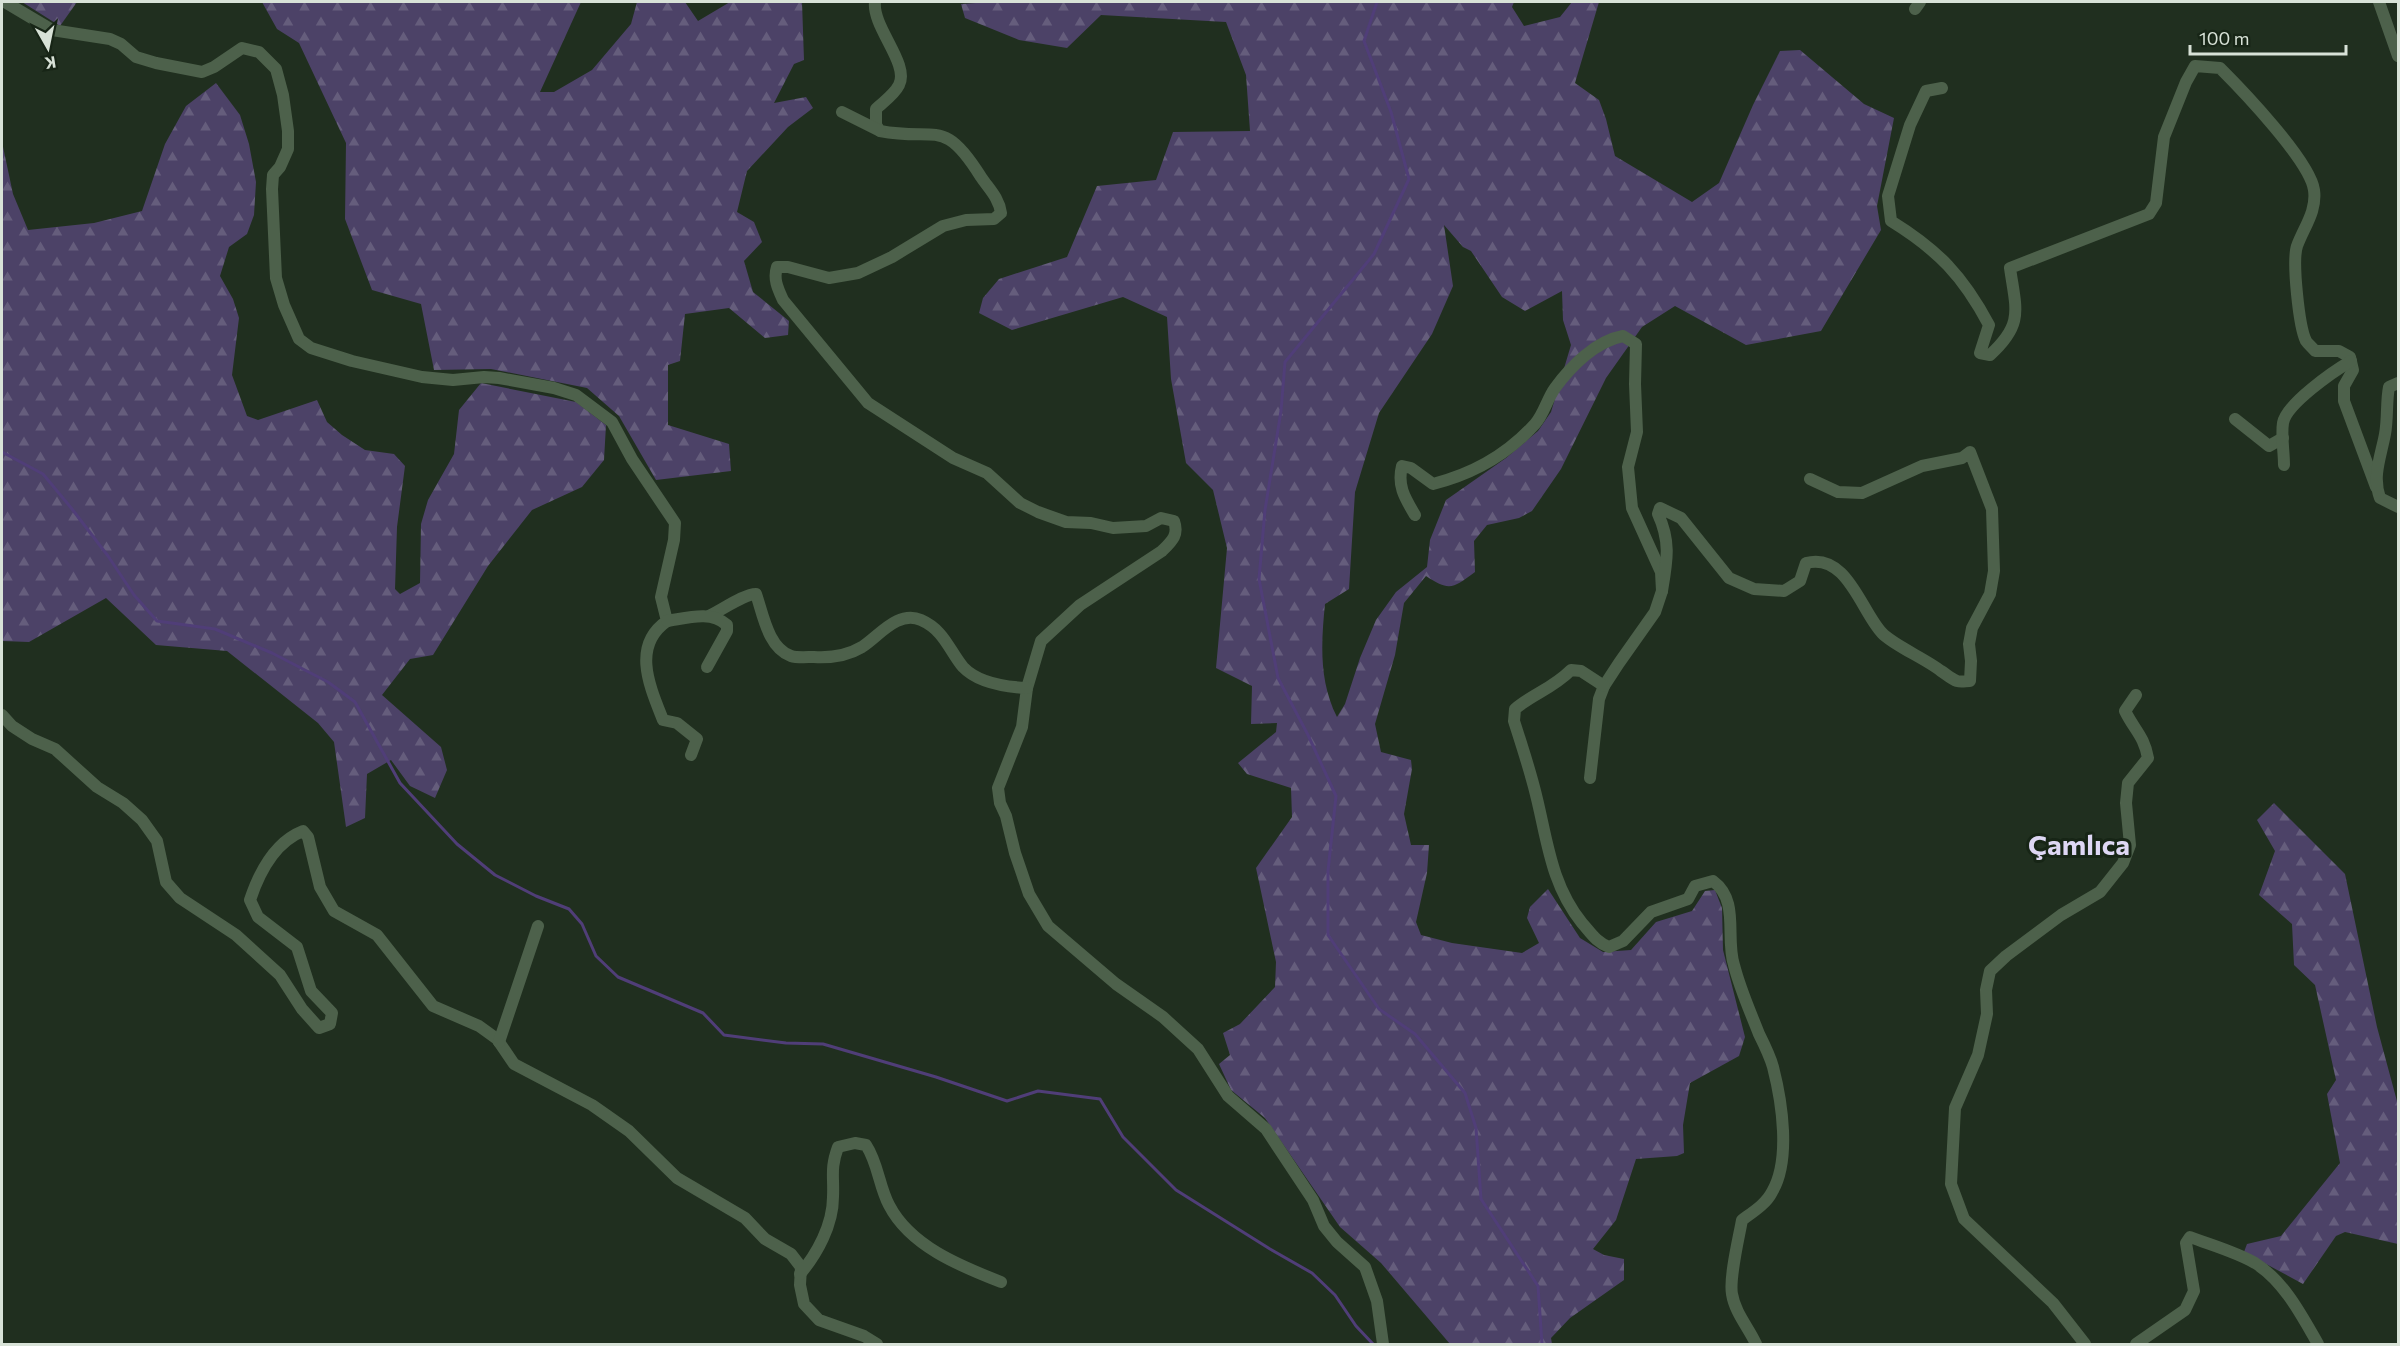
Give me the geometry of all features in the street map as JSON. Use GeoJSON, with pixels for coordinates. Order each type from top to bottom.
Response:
{"type":"FeatureCollection","features":[{"type":"Feature","properties":{"kind":"street"},"geometry":{"type":"LineString","coordinates":[[5,2],[52,30],[110,39],[121,44],[136,57],[156,63],[202,72],[214,67],[242,48],[250,48],[266,58],[276,69],[283,95],[288,131],[288,149],[280,167],[273,175],[276,278],[284,305],[299,339],[311,348],[332,355],[422,377],[453,380],[499,378],[554,388],[576,395],[595,408],[612,422],[632,459],[675,523],[674,540],[661,597],[667,621]]}},
{"type":"Feature","properties":{"kind":"street"},"geometry":{"type":"LineString","coordinates":[[875,2],[881,31],[891,48],[901,74],[900,85],[876,109],[875,116],[879,131]]}},
{"type":"Feature","properties":{"kind":"street"},"geometry":{"type":"LineString","coordinates":[[2379,2],[2398,56]]}},
{"type":"Feature","properties":{"kind":"street"},"geometry":{"type":"LineString","coordinates":[[1942,88],[1926,91],[1910,125],[1888,196],[1891,221],[1934,251],[1959,275],[1989,325],[1980,353],[1990,355],[2007,340],[2017,318],[2010,268],[2149,214],[2156,203],[2164,137],[2186,82],[2195,66],[2220,68],[2252,100],[2298,158],[2314,189],[2313,211],[2296,248],[2294,262],[2306,342],[2315,351],[2339,351],[2350,357],[2353,370],[2343,386],[2344,402],[2380,498],[2398,507]]}},
{"type":"Feature","properties":{"kind":"street"},"geometry":{"type":"LineString","coordinates":[[842,112],[879,131],[897,134],[928,133],[944,136],[958,144],[997,198],[1001,213],[994,219],[966,220],[943,226],[892,257],[858,273],[829,278],[788,267],[777,267],[776,279],[783,300],[867,403],[953,458],[987,473],[1020,503],[1066,522],[1092,523],[1124,529],[1146,526],[1161,518],[1174,521],[1177,530],[1174,540],[1162,551],[1080,605],[1041,641],[1027,688],[1022,727],[998,788],[1015,853],[1037,910],[1048,926],[1061,938],[1116,984],[1163,1017],[1197,1049],[1228,1096],[1266,1129],[1313,1200],[1324,1226],[1337,1242],[1365,1267],[1377,1301],[1383,1344]]}},
{"type":"Feature","properties":{"kind":"street"},"geometry":{"type":"LineString","coordinates":[[1414,515],[1402,493],[1399,477],[1402,466],[1411,468],[1433,484],[1482,468],[1503,453],[1536,423],[1555,388],[1587,354],[1614,338],[1623,336],[1636,344],[1637,356],[1635,384],[1637,432],[1628,467],[1632,508],[1661,572],[1662,591]]}},
{"type":"Feature","properties":{"kind":"street"},"geometry":{"type":"LineString","coordinates":[[2284,465],[2283,421],[2290,409],[2334,371],[2351,361]]}},
{"type":"Feature","properties":{"kind":"street"},"geometry":{"type":"LineString","coordinates":[[2376,487],[2385,432],[2389,387],[2398,383]]}},
{"type":"Feature","properties":{"kind":"street"},"geometry":{"type":"LineString","coordinates":[[2235,419],[2269,446],[2283,438]]}},
{"type":"Feature","properties":{"kind":"street"},"geometry":{"type":"LineString","coordinates":[[1590,778],[1599,699],[1604,686],[1655,612],[1662,591],[1668,556],[1665,530],[1658,514],[1660,508],[1681,518],[1729,578],[1754,589],[1784,591],[1800,581],[1806,563],[1814,561],[1838,569],[1852,586],[1883,634],[1951,678],[1958,681],[1970,681],[1969,644],[1972,628],[1990,594],[1994,571],[1992,509],[1970,452],[1962,458],[1922,466],[1862,493],[1838,492],[1810,479]]}},
{"type":"Feature","properties":{"kind":"street"},"geometry":{"type":"LineString","coordinates":[[710,616],[748,594],[756,594],[772,640],[781,650],[791,656],[822,658],[842,656],[862,647],[886,628],[905,618],[920,619],[949,644],[965,668],[984,680],[1007,687],[1027,688]]}},
{"type":"Feature","properties":{"kind":"street"},"geometry":{"type":"LineString","coordinates":[[691,755],[697,739],[677,723],[663,720],[648,682],[646,654],[649,641],[657,628],[667,621],[710,616],[719,618],[727,625],[727,632],[708,667]]}},
{"type":"Feature","properties":{"kind":"street"},"geometry":{"type":"LineString","coordinates":[[1604,686],[1581,671],[1570,670],[1559,682],[1515,709],[1514,721],[1534,788],[1547,848],[1561,892],[1571,909],[1598,943],[1609,947],[1623,941],[1651,912],[1688,899],[1695,886],[1713,880],[1726,894],[1731,914],[1733,963],[1773,1066],[1783,1151],[1779,1176],[1772,1194],[1759,1208],[1742,1220],[1731,1292],[1737,1311],[1756,1344]]}},
{"type":"Feature","properties":{"kind":"street"},"geometry":{"type":"LineString","coordinates":[[2085,1344],[2070,1328],[2064,1314],[1964,1219],[1951,1184],[1951,1155],[1955,1108],[1978,1055],[1987,1014],[1986,990],[1990,971],[2006,956],[2047,926],[2100,891],[2123,863],[2130,845],[2126,803],[2128,783],[2148,758],[2145,741],[2132,725],[2125,711],[2136,695]]}},
{"type":"Feature","properties":{"kind":"street"},"geometry":{"type":"LineString","coordinates":[[2,715],[12,726],[32,739],[55,749],[97,787],[123,803],[142,820],[157,841],[166,882],[180,897],[236,935],[280,975],[302,1009],[319,1028],[330,1024],[332,1012],[311,991],[297,947],[258,917],[250,900],[258,875],[289,837],[303,831],[308,837],[320,887],[334,911],[377,935],[433,1006],[479,1026],[499,1042],[514,1064],[592,1105],[629,1131],[677,1178],[746,1218],[765,1239],[792,1254],[801,1268],[800,1285],[804,1304],[819,1320],[864,1336],[877,1344]]}},
{"type":"Feature","properties":{"kind":"street"},"geometry":{"type":"LineString","coordinates":[[499,1042],[538,926]]}},
{"type":"Feature","properties":{"kind":"street"},"geometry":{"type":"LineString","coordinates":[[800,1274],[812,1260],[831,1216],[833,1197],[831,1173],[838,1147],[855,1143],[866,1145],[872,1154],[888,1203],[902,1226],[933,1250],[1001,1282]]}},
{"type":"Feature","properties":{"kind":"street"},"geometry":{"type":"LineString","coordinates":[[2136,1344],[2185,1310],[2194,1291],[2186,1243],[2190,1237],[2255,1263],[2274,1278],[2300,1313],[2318,1344]]}},
{"type":"Feature","properties":{"kind":"green space"},"geometry":{"type":"Polygon","coordinates":[[[22,2],[77,2],[60,26],[22,2]]]}},
{"type":"Feature","properties":{"kind":"green space"},"geometry":{"type":"Polygon","coordinates":[[[262,2],[581,2],[540,92],[554,92],[592,70],[631,24],[637,2],[685,2],[698,21],[730,2],[802,2],[804,60],[794,64],[774,103],[806,97],[813,108],[788,127],[747,171],[737,212],[754,222],[762,242],[744,261],[753,292],[789,321],[788,335],[765,338],[729,308],[685,314],[680,361],[668,365],[668,425],[729,444],[731,471],[656,480],[619,416],[587,388],[491,369],[434,370],[421,304],[372,290],[345,219],[346,143],[299,43],[277,29],[262,2]]]}},
{"type":"Feature","properties":{"kind":"green space"},"geometry":{"type":"Polygon","coordinates":[[[991,2],[1514,2],[1512,7],[1524,26],[1560,17],[1572,2],[1599,2],[1575,83],[1599,100],[1615,156],[1692,202],[1719,183],[1753,105],[1780,51],[1800,50],[1864,104],[1894,118],[1877,206],[1881,230],[1821,331],[1746,345],[1675,306],[1642,327],[1606,378],[1561,469],[1532,511],[1519,518],[1487,525],[1474,541],[1475,572],[1451,586],[1441,584],[1426,576],[1404,603],[1395,655],[1375,724],[1381,752],[1411,760],[1412,769],[1404,814],[1411,845],[1429,845],[1427,873],[1416,922],[1421,935],[1452,943],[1522,953],[1539,943],[1527,918],[1530,907],[1548,889],[1580,938],[1603,952],[1631,950],[1656,922],[1692,911],[1705,891],[1715,890],[1722,908],[1723,950],[1745,1037],[1739,1056],[1690,1083],[1683,1125],[1684,1153],[1677,1156],[1636,1159],[1616,1220],[1593,1249],[1604,1255],[1624,1259],[1624,1280],[1570,1318],[1551,1338],[1552,1344],[1450,1344],[1381,1263],[1340,1227],[1265,1118],[1231,1090],[1219,1064],[1230,1055],[1223,1033],[1240,1024],[1275,987],[1276,962],[1256,868],[1292,817],[1291,788],[1247,774],[1238,763],[1276,732],[1277,723],[1251,724],[1252,686],[1216,668],[1227,548],[1213,490],[1186,463],[1171,379],[1167,317],[1123,297],[1012,330],[979,313],[983,298],[999,279],[1067,257],[1097,186],[1156,180],[1173,132],[1250,131],[1246,75],[1226,22],[1101,15],[1067,48],[1019,40],[965,18],[961,4],[991,2]],[[1444,225],[1453,286],[1432,334],[1379,413],[1355,492],[1349,589],[1325,604],[1322,648],[1324,676],[1337,717],[1345,704],[1360,658],[1376,620],[1396,592],[1427,567],[1430,540],[1446,500],[1506,458],[1538,431],[1551,412],[1571,345],[1563,320],[1562,291],[1525,311],[1502,297],[1471,251],[1463,247],[1444,225]]]}},
{"type":"Feature","properties":{"kind":"green space"},"geometry":{"type":"Polygon","coordinates":[[[216,83],[240,115],[249,144],[256,182],[254,215],[247,234],[229,247],[220,276],[233,299],[239,318],[232,375],[247,416],[258,420],[317,400],[327,422],[342,435],[365,450],[394,454],[405,466],[397,527],[395,589],[400,594],[420,583],[421,524],[428,500],[454,454],[459,410],[481,383],[576,402],[606,425],[604,460],[582,487],[532,510],[488,566],[433,655],[410,659],[382,695],[441,747],[447,770],[435,798],[410,786],[391,760],[367,774],[365,818],[346,827],[334,742],[318,723],[227,651],[156,645],[106,598],[29,642],[2,641],[2,142],[13,194],[28,230],[94,223],[142,211],[165,144],[186,106],[216,83]]]}},
{"type":"Feature","properties":{"kind":"green space"},"geometry":{"type":"Polygon","coordinates":[[[2274,803],[2345,874],[2377,1027],[2398,1105],[2398,1244],[2345,1232],[2336,1236],[2303,1284],[2244,1252],[2247,1244],[2281,1236],[2340,1163],[2327,1094],[2336,1080],[2315,985],[2294,965],[2292,924],[2259,895],[2275,851],[2257,820],[2274,803]]]}},
{"type":"Feature","properties":{"kind":"waterway"},"geometry":{"type":"LineString","coordinates":[[1377,2],[1364,41],[1391,112],[1409,179],[1374,254],[1285,362],[1281,411],[1265,510],[1259,579],[1278,678],[1336,796],[1328,871],[1328,935],[1379,1009],[1415,1034],[1465,1093],[1476,1128],[1481,1199],[1538,1286],[1542,1344]]}},
{"type":"Feature","properties":{"kind":"waterway"},"geometry":{"type":"LineString","coordinates":[[2,452],[43,474],[108,556],[134,595],[157,621],[215,629],[272,653],[328,682],[355,702],[400,783],[457,844],[495,875],[536,896],[569,909],[582,924],[596,956],[618,977],[703,1013],[724,1035],[786,1043],[823,1044],[936,1077],[1007,1101],[1038,1091],[1100,1099],[1123,1137],[1176,1190],[1312,1273],[1335,1295],[1356,1326],[1373,1344]]}},
{"type":"Feature","properties":{"kind":"district","name":"Çamlıca"},"geometry":{"type":"Point","coordinates":[2079,845]}}]}
